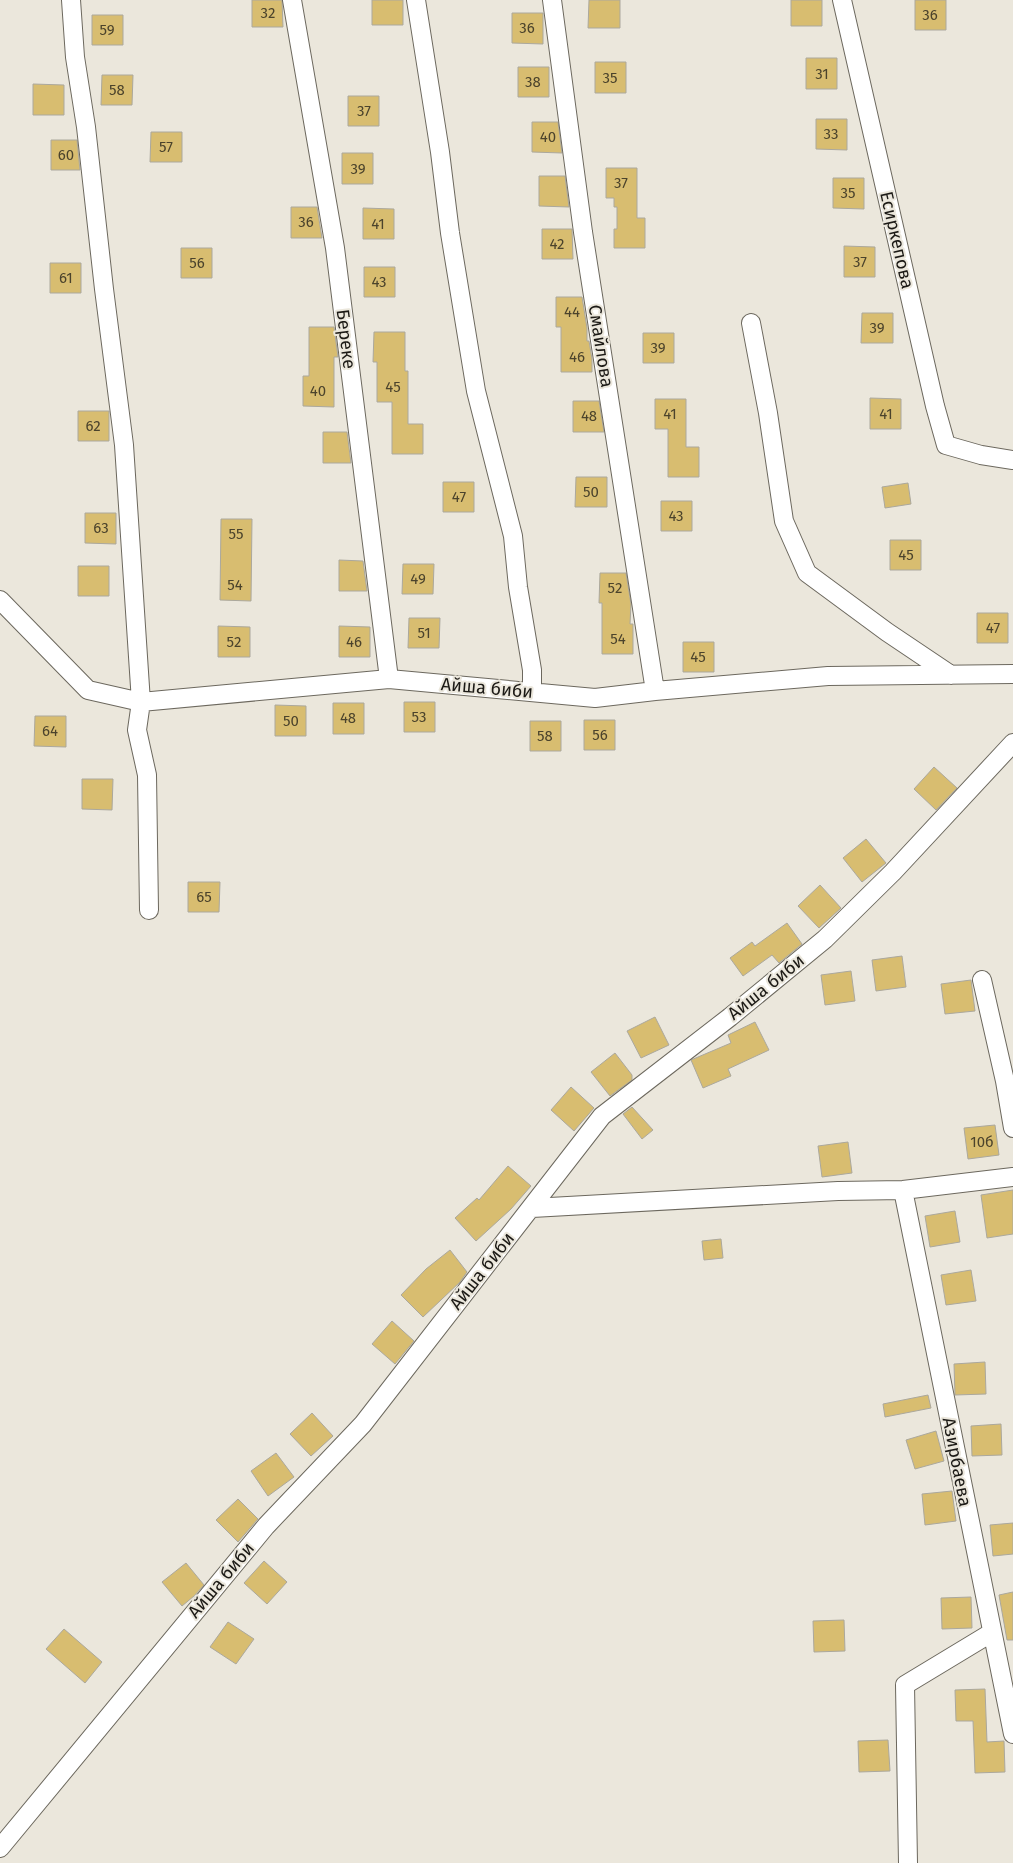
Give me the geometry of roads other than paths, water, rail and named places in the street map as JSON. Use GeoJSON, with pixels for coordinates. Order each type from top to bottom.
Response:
{"type":"FeatureCollection","features":[{"type":"Feature","properties":{"kind":"street"},"geometry":{"type":"LineString","coordinates":[[70,0],[75,57],[86,127],[124,445],[141,702],[137,730],[147,775],[149,910]]}},
{"type":"Feature","properties":{"kind":"street","name":"Береке"},"geometry":{"type":"LineString","coordinates":[[292,0],[335,248],[389,679]]}},
{"type":"Feature","properties":{"kind":"street"},"geometry":{"type":"LineString","coordinates":[[416,0],[440,152],[450,232],[475,382],[513,536],[518,587],[532,670],[532,692]]}},
{"type":"Feature","properties":{"kind":"street","name":"Смайлова"},"geometry":{"type":"LineString","coordinates":[[552,0],[583,232],[655,690]]}},
{"type":"Feature","properties":{"kind":"street","name":"Есиркепова"},"geometry":{"type":"LineString","coordinates":[[842,0],[935,406],[946,445],[981,455],[1013,460]]}},
{"type":"Feature","properties":{"kind":"street"},"geometry":{"type":"LineString","coordinates":[[751,323],[768,413],[784,521],[807,573],[887,632],[951,675]]}},
{"type":"Feature","properties":{"kind":"street","name":"Айша биби"},"geometry":{"type":"LineString","coordinates":[[0,600],[88,690],[141,702],[389,679],[595,698],[655,690],[828,676],[1013,674]]}},
{"type":"Feature","properties":{"kind":"street","name":"Айша биби"},"geometry":{"type":"LineString","coordinates":[[0,1848],[266,1526],[363,1424],[602,1116],[730,1017],[825,938],[893,872],[1013,744]]}},
{"type":"Feature","properties":{"kind":"street"},"geometry":{"type":"LineString","coordinates":[[982,980],[1005,1081],[1013,1128]]}},
{"type":"Feature","properties":{"kind":"street"},"geometry":{"type":"LineString","coordinates":[[532,1208],[838,1191],[903,1190],[1013,1177]]}},
{"type":"Feature","properties":{"kind":"street","name":"Азирбаева"},"geometry":{"type":"LineString","coordinates":[[903,1190],[991,1633],[1013,1734]]}},
{"type":"Feature","properties":{"kind":"street"},"geometry":{"type":"LineString","coordinates":[[908,1863],[905,1685],[991,1633]]}}]}
